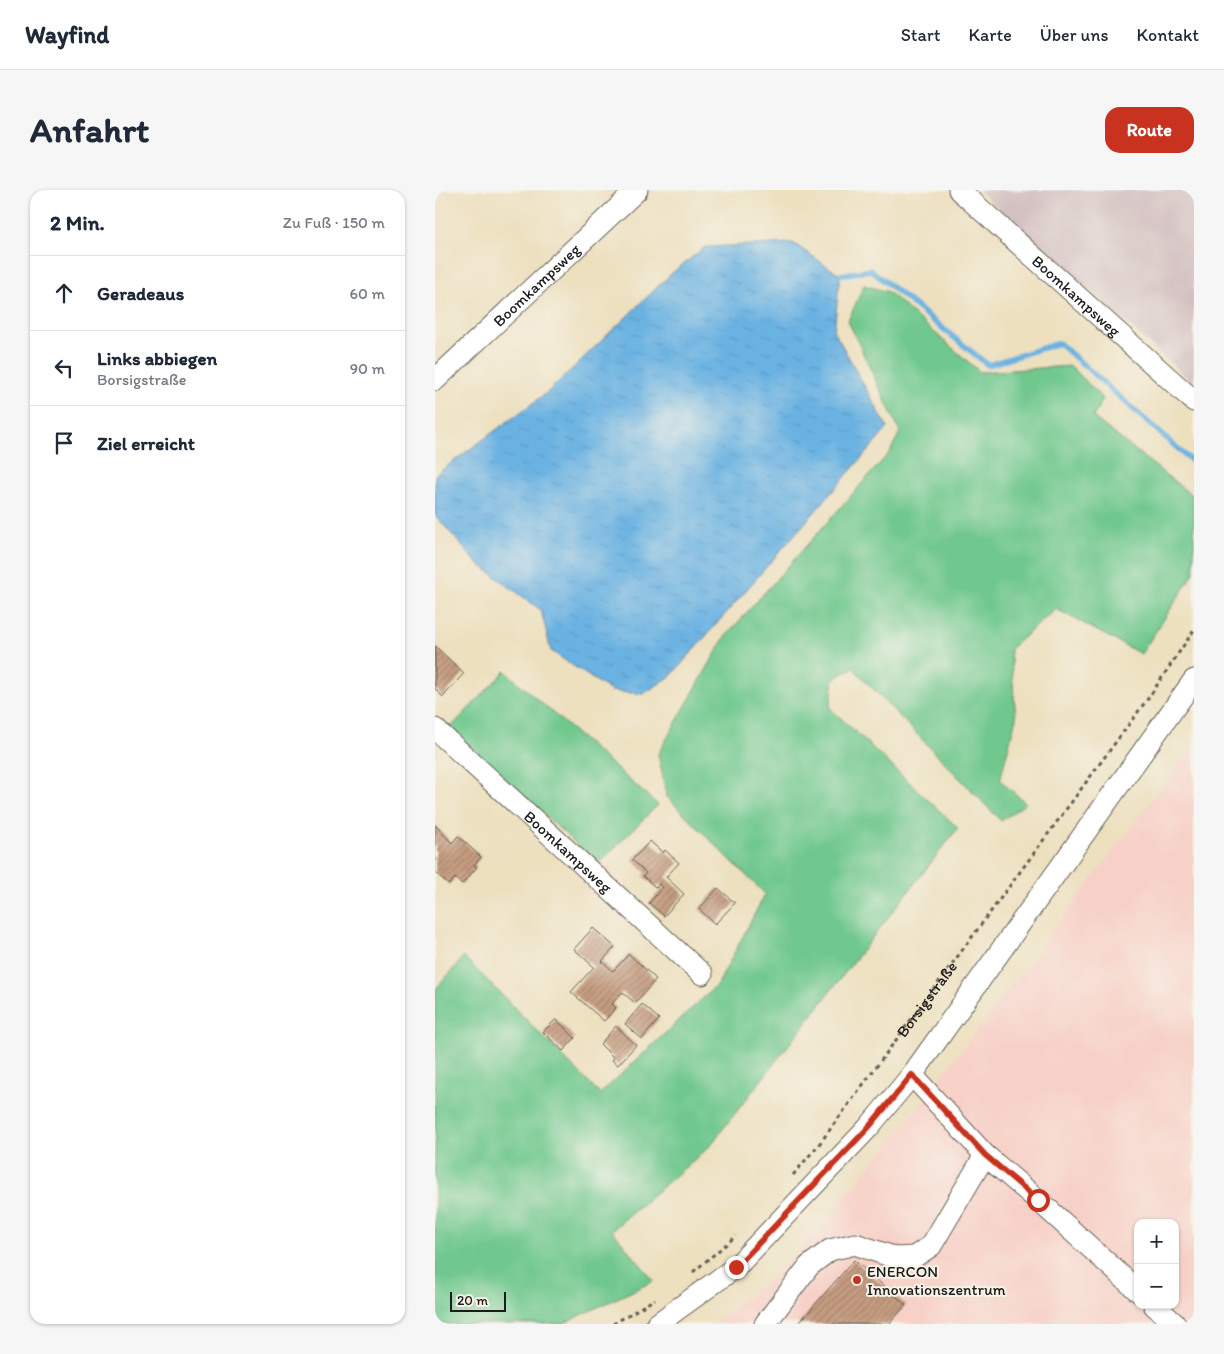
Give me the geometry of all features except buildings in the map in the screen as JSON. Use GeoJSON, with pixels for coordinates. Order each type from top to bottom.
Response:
{"type":"FeatureCollection","features":[{"type":"Feature","properties":{"kind":"street","name":"Boomkampsweg"},"geometry":{"type":"LineString","coordinates":[[435,380],[637,190]]}},
{"type":"Feature","properties":{"kind":"street","name":"Boomkampsweg"},"geometry":{"type":"LineString","coordinates":[[959,190],[1194,401]]}},
{"type":"Feature","properties":{"kind":"street","name":"Borsigstraße"},"geometry":{"type":"LineString","coordinates":[[657,1324],[736,1267],[868,1128],[912,1075],[1194,680]]}},
{"type":"Feature","properties":{"kind":"street","name":"Boomkampsweg"},"geometry":{"type":"LineString","coordinates":[[435,730],[702,974]]}},
{"type":"Feature","properties":{"kind":"street"},"geometry":{"type":"LineString","coordinates":[[912,1075],[985,1155],[1134,1286]]}},
{"type":"Feature","properties":{"kind":"street"},"geometry":{"type":"LineString","coordinates":[[765,1324],[809,1266],[830,1250],[855,1244],[896,1258],[914,1257],[931,1246],[985,1155]]}},
{"type":"Feature","properties":{"kind":"street"},"geometry":{"type":"LineString","coordinates":[[1158,1309],[1175,1324]]}},
{"type":"Feature","properties":{"kind":"path","name":"Borsigstraße"},"geometry":{"type":"LineString","coordinates":[[791,1178],[843,1112],[1143,705],[1194,630]]}},
{"type":"Feature","properties":{"kind":"path"},"geometry":{"type":"LineString","coordinates":[[690,1274],[740,1231]]}},
{"type":"Feature","properties":{"kind":"path"},"geometry":{"type":"LineString","coordinates":[[613,1324],[659,1296]]}},
{"type":"Feature","properties":{"kind":"shaded area"},"geometry":{"type":"Polygon","coordinates":[[[978,190],[1194,190],[1194,384],[978,190]]]}},
{"type":"Feature","properties":{"kind":"shaded area"},"geometry":{"type":"Polygon","coordinates":[[[1194,745],[1194,1324],[713,1324],[780,1271],[901,1130],[1194,745]]]}},
{"type":"Feature","properties":{"kind":"green space"},"geometry":{"type":"Polygon","coordinates":[[[864,285],[888,292],[980,372],[1071,366],[1103,399],[1093,417],[1194,497],[1194,573],[1141,654],[1056,609],[1010,649],[1016,718],[1000,780],[1026,803],[1001,821],[853,668],[834,679],[830,708],[958,828],[709,1147],[612,1230],[654,1281],[562,1324],[435,1324],[435,990],[464,957],[600,1094],[718,984],[765,894],[667,797],[658,754],[725,637],[890,452],[900,432],[848,321],[864,285]]]}},
{"type":"Feature","properties":{"kind":"green space"},"geometry":{"type":"Polygon","coordinates":[[[505,671],[658,805],[598,864],[450,728],[505,671]]]}},
{"type":"Feature","properties":{"kind":"water"},"geometry":{"type":"Polygon","coordinates":[[[793,243],[840,275],[834,331],[888,428],[671,676],[643,694],[611,691],[551,651],[541,610],[477,563],[435,515],[435,475],[549,391],[672,273],[705,247],[793,243]]]}},
{"type":"Feature","properties":{"kind":"waterway"},"geometry":{"type":"LineString","coordinates":[[840,275],[871,270],[988,365],[1059,343],[1194,463]]}},
{"type":"Feature","properties":{"kind":"place","name":"ENERCON Innovationszentrum"},"geometry":{"type":"Point","coordinates":[857,1280]}},
{"type":"Feature","properties":{"kind":"route"},"geometry":{"type":"LineString","coordinates":[[736,1267],[868,1128],[912,1075],[985,1155],[1038,1200]]}}]}
